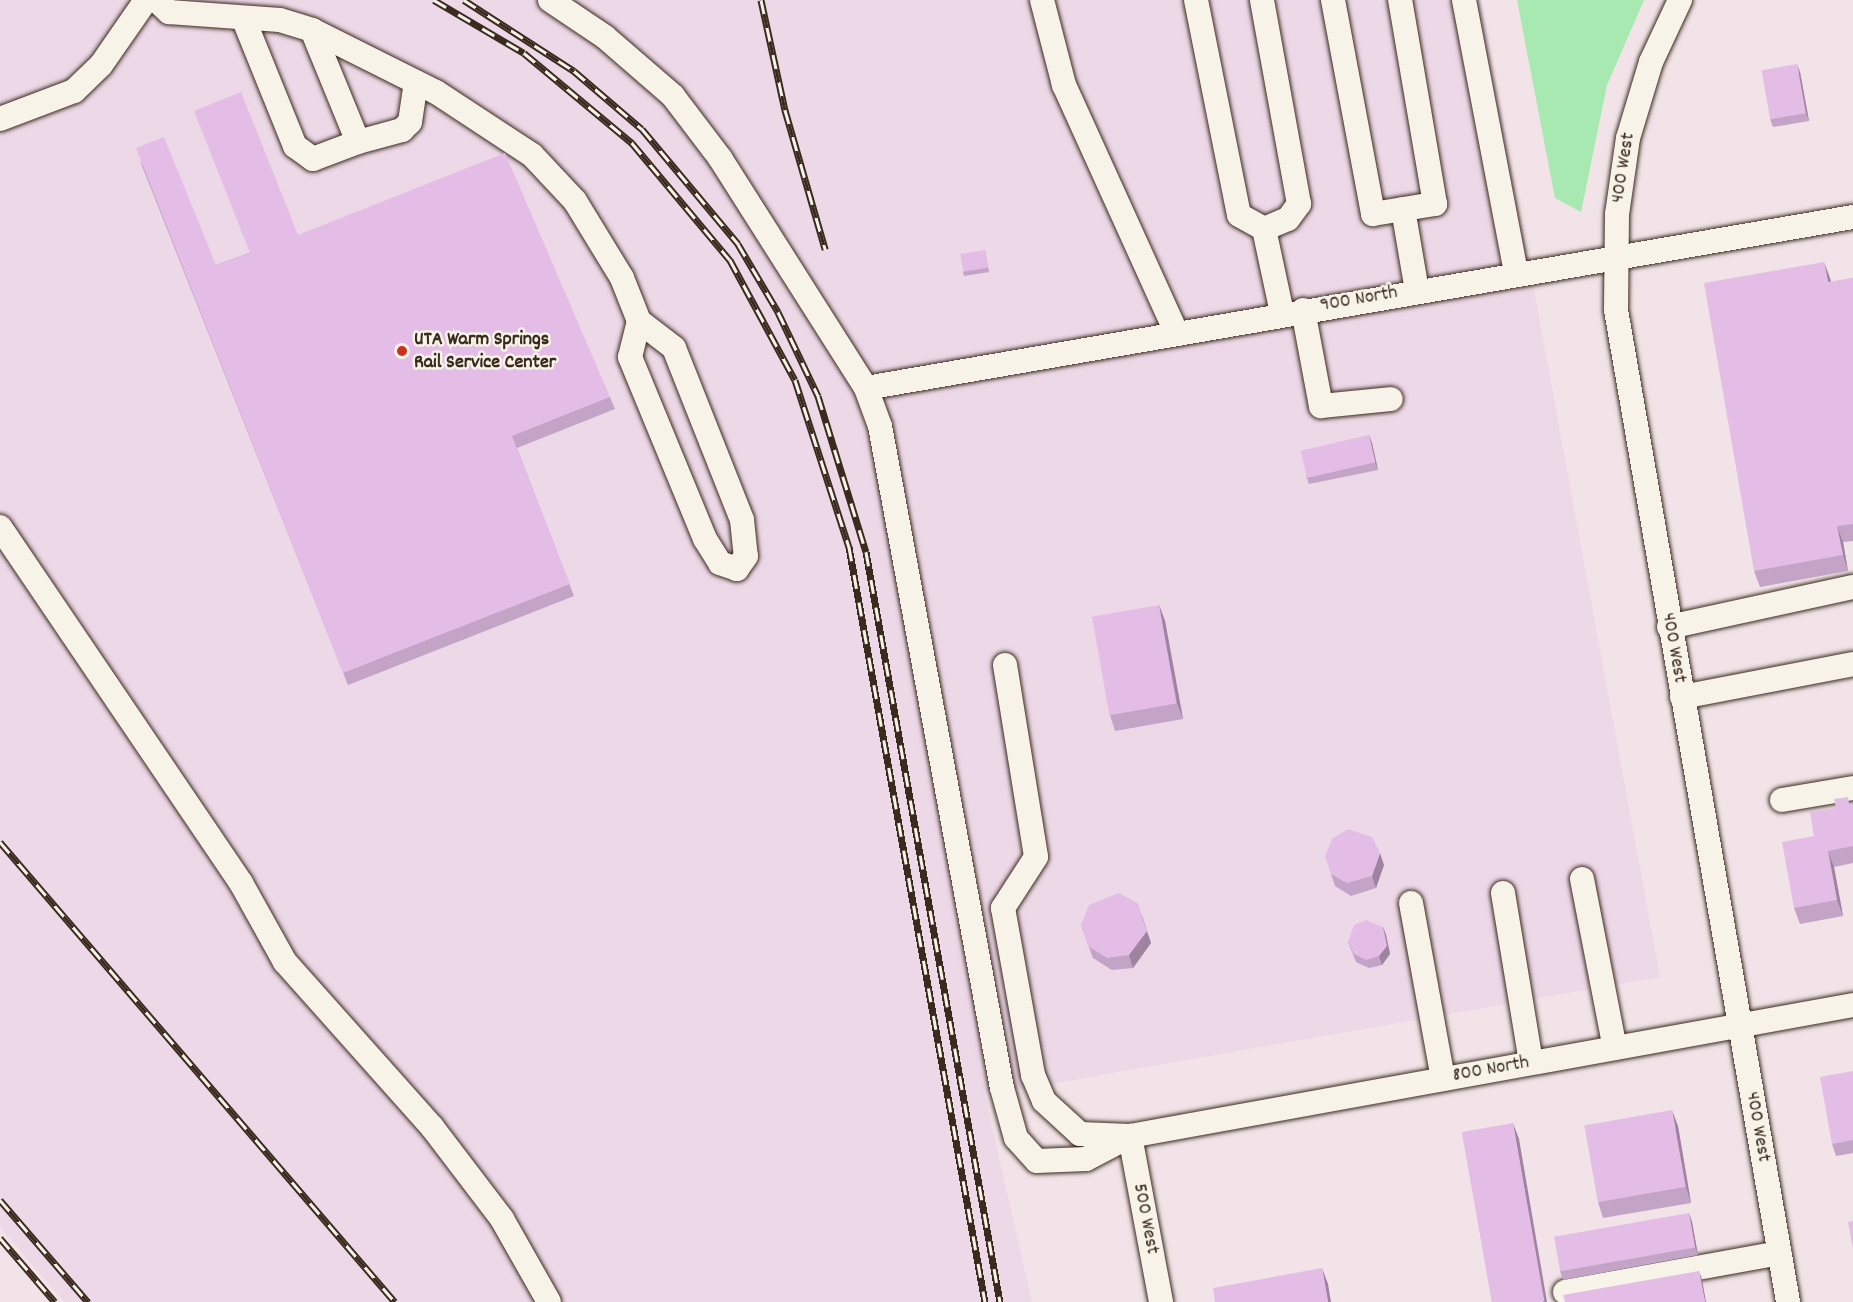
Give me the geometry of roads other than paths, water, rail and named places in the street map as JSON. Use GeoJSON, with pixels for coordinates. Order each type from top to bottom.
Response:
{"type":"FeatureCollection","features":[{"type":"Feature","properties":{"kind":"street"},"geometry":{"type":"LineString","coordinates":[[0,119],[74,91],[101,65],[146,0]]}},
{"type":"Feature","properties":{"kind":"street"},"geometry":{"type":"LineString","coordinates":[[156,0],[169,12],[244,20],[280,20],[312,30],[416,82],[532,155],[575,201],[622,278],[639,321],[674,348],[742,520],[746,556],[737,569],[720,563],[705,539],[630,357],[639,321]]}},
{"type":"Feature","properties":{"kind":"street"},"geometry":{"type":"LineString","coordinates":[[550,0],[605,37],[673,96],[720,158],[866,388],[880,426],[1000,1076],[1016,1138],[1037,1161],[1086,1159],[1130,1136]]}},
{"type":"Feature","properties":{"kind":"street"},"geometry":{"type":"LineString","coordinates":[[1042,0],[1064,85],[1176,332]]}},
{"type":"Feature","properties":{"kind":"street"},"geometry":{"type":"LineString","coordinates":[[1196,0],[1239,215],[1264,229],[1321,406],[1391,399]]}},
{"type":"Feature","properties":{"kind":"street"},"geometry":{"type":"LineString","coordinates":[[1262,0],[1299,204],[1288,219],[1264,229]]}},
{"type":"Feature","properties":{"kind":"street"},"geometry":{"type":"LineString","coordinates":[[1333,0],[1373,214],[1435,204],[1400,0]]}},
{"type":"Feature","properties":{"kind":"street"},"geometry":{"type":"LineString","coordinates":[[1464,0],[1516,273]]}},
{"type":"Feature","properties":{"kind":"street","name":"400 West"},"geometry":{"type":"LineString","coordinates":[[1680,0],[1651,62],[1628,138],[1616,257],[1621,348],[1788,1302]]}},
{"type":"Feature","properties":{"kind":"street"},"geometry":{"type":"LineString","coordinates":[[244,20],[302,155],[313,159],[358,142],[402,130],[411,122],[416,82]]}},
{"type":"Feature","properties":{"kind":"street"},"geometry":{"type":"LineString","coordinates":[[312,30],[358,142]]}},
{"type":"Feature","properties":{"kind":"street"},"geometry":{"type":"LineString","coordinates":[[1403,209],[1417,291]]}},
{"type":"Feature","properties":{"kind":"street","name":"900 North"},"geometry":{"type":"LineString","coordinates":[[866,388],[1516,273],[1853,217]]}},
{"type":"Feature","properties":{"kind":"street"},"geometry":{"type":"LineString","coordinates":[[0,527],[241,883],[285,962],[432,1127],[502,1219],[549,1302]]}},
{"type":"Feature","properties":{"kind":"street"},"geometry":{"type":"LineString","coordinates":[[1669,627],[1853,587]]}},
{"type":"Feature","properties":{"kind":"street"},"geometry":{"type":"LineString","coordinates":[[1682,697],[1853,664]]}},
{"type":"Feature","properties":{"kind":"street"},"geometry":{"type":"LineString","coordinates":[[1005,665],[1036,857],[1003,908],[1033,1075],[1044,1101],[1080,1134],[1130,1136]]}},
{"type":"Feature","properties":{"kind":"street"},"geometry":{"type":"LineString","coordinates":[[1782,800],[1853,788]]}},
{"type":"Feature","properties":{"kind":"street"},"geometry":{"type":"LineString","coordinates":[[1582,879],[1615,1048]]}},
{"type":"Feature","properties":{"kind":"street"},"geometry":{"type":"LineString","coordinates":[[1503,893],[1530,1063]]}},
{"type":"Feature","properties":{"kind":"street"},"geometry":{"type":"LineString","coordinates":[[1411,903],[1443,1079]]}},
{"type":"Feature","properties":{"kind":"street","name":"800 North"},"geometry":{"type":"LineString","coordinates":[[1130,1136],[1853,1005]]}},
{"type":"Feature","properties":{"kind":"street","name":"500 West"},"geometry":{"type":"LineString","coordinates":[[1130,1136],[1161,1302]]}},
{"type":"Feature","properties":{"kind":"street"},"geometry":{"type":"LineString","coordinates":[[1565,1292],[1779,1253]]}},
{"type":"Feature","properties":{"kind":"railway"},"geometry":{"type":"LineString","coordinates":[[434,0],[524,53],[632,143],[730,260],[795,380],[849,547],[985,1302]]}},
{"type":"Feature","properties":{"kind":"railway"},"geometry":{"type":"LineString","coordinates":[[464,0],[574,71],[642,129],[738,244],[778,312],[818,396],[866,552],[1000,1302]]}},
{"type":"Feature","properties":{"kind":"railway"},"geometry":{"type":"LineString","coordinates":[[761,0],[785,110],[825,249]]}},
{"type":"Feature","properties":{"kind":"railway"},"geometry":{"type":"LineString","coordinates":[[0,842],[395,1302]]}},
{"type":"Feature","properties":{"kind":"railway"},"geometry":{"type":"LineString","coordinates":[[0,1200],[88,1302]]}},
{"type":"Feature","properties":{"kind":"railway"},"geometry":{"type":"LineString","coordinates":[[0,1238],[55,1302]]}},
{"type":"Feature","properties":{"kind":"place","name":"UTA Warm Springs Rail Service Center"},"geometry":{"type":"Point","coordinates":[402,351]}}]}
